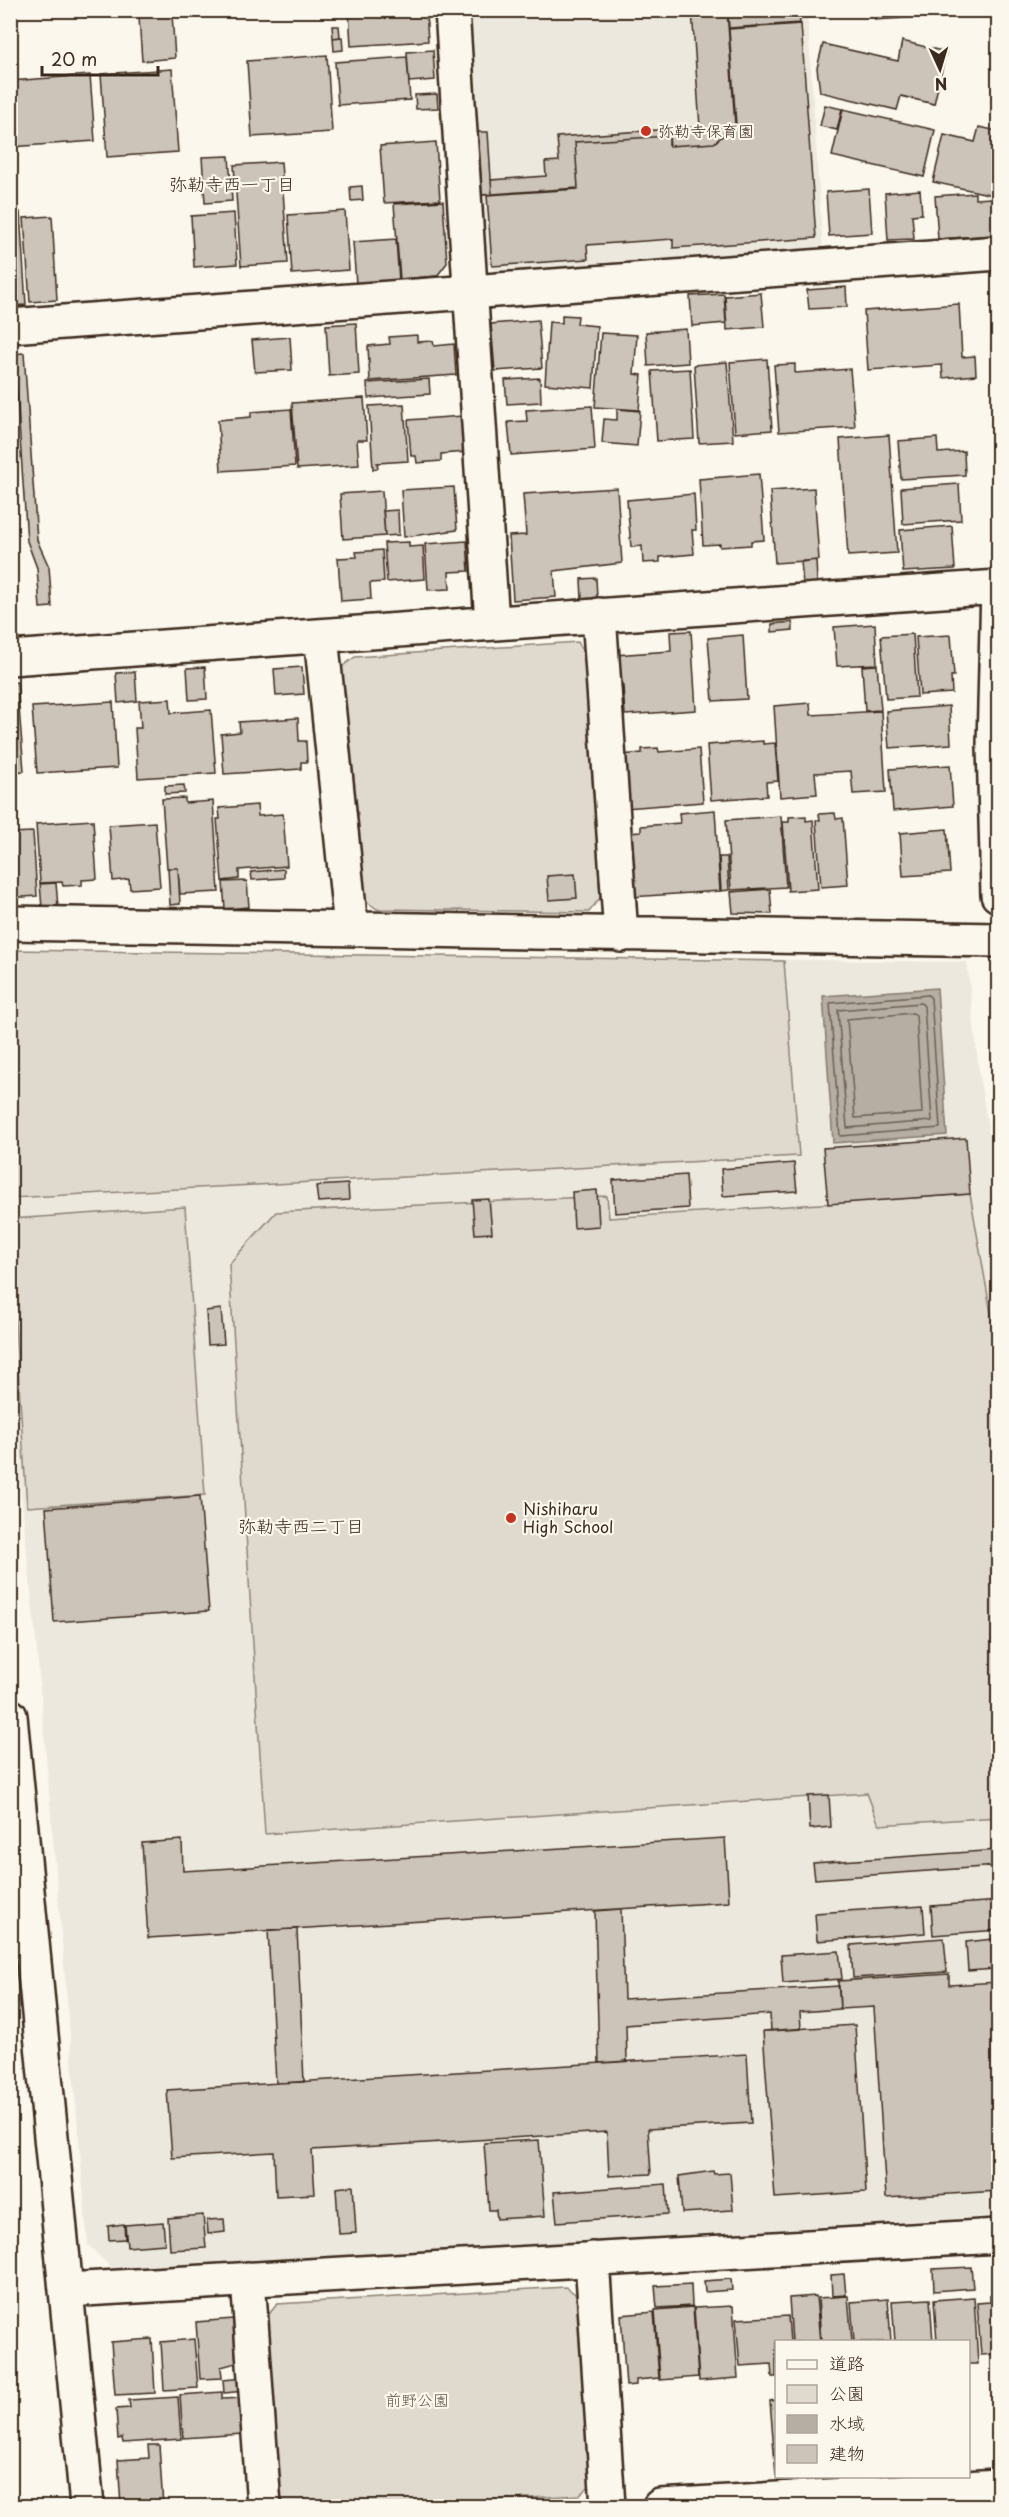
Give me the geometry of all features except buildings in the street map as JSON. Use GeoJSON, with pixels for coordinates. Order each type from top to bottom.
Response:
{"type":"FeatureCollection","features":[{"type":"Feature","properties":{"kind":"street"},"geometry":{"type":"LineString","coordinates":[[452,10],[492,623]]}},
{"type":"Feature","properties":{"kind":"street"},"geometry":{"type":"LineString","coordinates":[[10,326],[999,253]]}},
{"type":"Feature","properties":{"kind":"street"},"geometry":{"type":"LineString","coordinates":[[10,658],[998,586],[994,745],[999,895]]}},
{"type":"Feature","properties":{"kind":"street"},"geometry":{"type":"LineString","coordinates":[[599,615],[621,934]]}},
{"type":"Feature","properties":{"kind":"street"},"geometry":{"type":"LineString","coordinates":[[321,636],[351,928]]}},
{"type":"Feature","properties":{"kind":"street"},"geometry":{"type":"LineString","coordinates":[[10,922],[999,940]]}},
{"type":"Feature","properties":{"kind":"street"},"geometry":{"type":"LineString","coordinates":[[10,1716],[22,1948],[66,2290],[87,2506]]}},
{"type":"Feature","properties":{"kind":"street"},"geometry":{"type":"LineString","coordinates":[[66,2290],[999,2236]]}},
{"type":"Feature","properties":{"kind":"street"},"geometry":{"type":"LineString","coordinates":[[592,2259],[608,2506]]}},
{"type":"Feature","properties":{"kind":"street"},"geometry":{"type":"LineString","coordinates":[[248,2279],[264,2506]]}},
{"type":"Feature","properties":{"kind":"street"},"geometry":{"type":"LineString","coordinates":[[660,2506],[999,2486]]}},
{"type":"Feature","properties":{"kind":"shaded area","name":"弥勒寺保育園"},"geometry":{"type":"Polygon","coordinates":[[[468,11],[807,11],[823,251],[497,274],[486,263],[468,11]]]}},
{"type":"Feature","properties":{"kind":"shaded area","name":"Nishiharu High School"},"geometry":{"type":"Polygon","coordinates":[[[10,950],[967,962],[980,1081],[998,1184],[998,2216],[114,2270],[88,2245],[36,1640],[11,1395],[10,950]]]}},
{"type":"Feature","properties":{"kind":"green space"},"geometry":{"type":"Polygon","coordinates":[[[578,642],[588,660],[600,898],[589,912],[377,909],[360,897],[340,668],[355,657],[578,642]]]}},
{"type":"Feature","properties":{"kind":"green space"},"geometry":{"type":"Polygon","coordinates":[[[11,950],[784,961],[799,1156],[11,1198],[11,950]]]}},
{"type":"Feature","properties":{"kind":"green space"},"geometry":{"type":"Polygon","coordinates":[[[970,1194],[998,1353],[998,1817],[879,1825],[867,1793],[265,1834],[229,1264],[276,1212],[607,1196],[609,1218],[970,1194]]]}},
{"type":"Feature","properties":{"kind":"green space"},"geometry":{"type":"Polygon","coordinates":[[[185,1207],[205,1495],[27,1507],[11,1264],[11,1219],[185,1207]]]}},
{"type":"Feature","properties":{"kind":"green space","name":"前野公園"},"geometry":{"type":"Polygon","coordinates":[[[566,2287],[579,2297],[592,2484],[579,2495],[397,2506],[287,2506],[279,2499],[266,2318],[277,2304],[566,2287]]]}},
{"type":"Feature","properties":{"kind":"water"},"geometry":{"type":"Polygon","coordinates":[[[937,988],[947,1135],[833,1143],[823,996],[937,988]]]}},
{"type":"Feature","properties":{"kind":"place","name":"弥勒寺保育園"},"geometry":{"type":"Point","coordinates":[646,131]}},
{"type":"Feature","properties":{"kind":"place","name":"Nishiharu High School"},"geometry":{"type":"Point","coordinates":[511,1518]}},
{"type":"Feature","properties":{"kind":"district","name":"弥勒寺西一丁目"},"geometry":{"type":"Point","coordinates":[232,185]}},
{"type":"Feature","properties":{"kind":"district","name":"弥勒寺西二丁目"},"geometry":{"type":"Point","coordinates":[301,1527]}}]}
